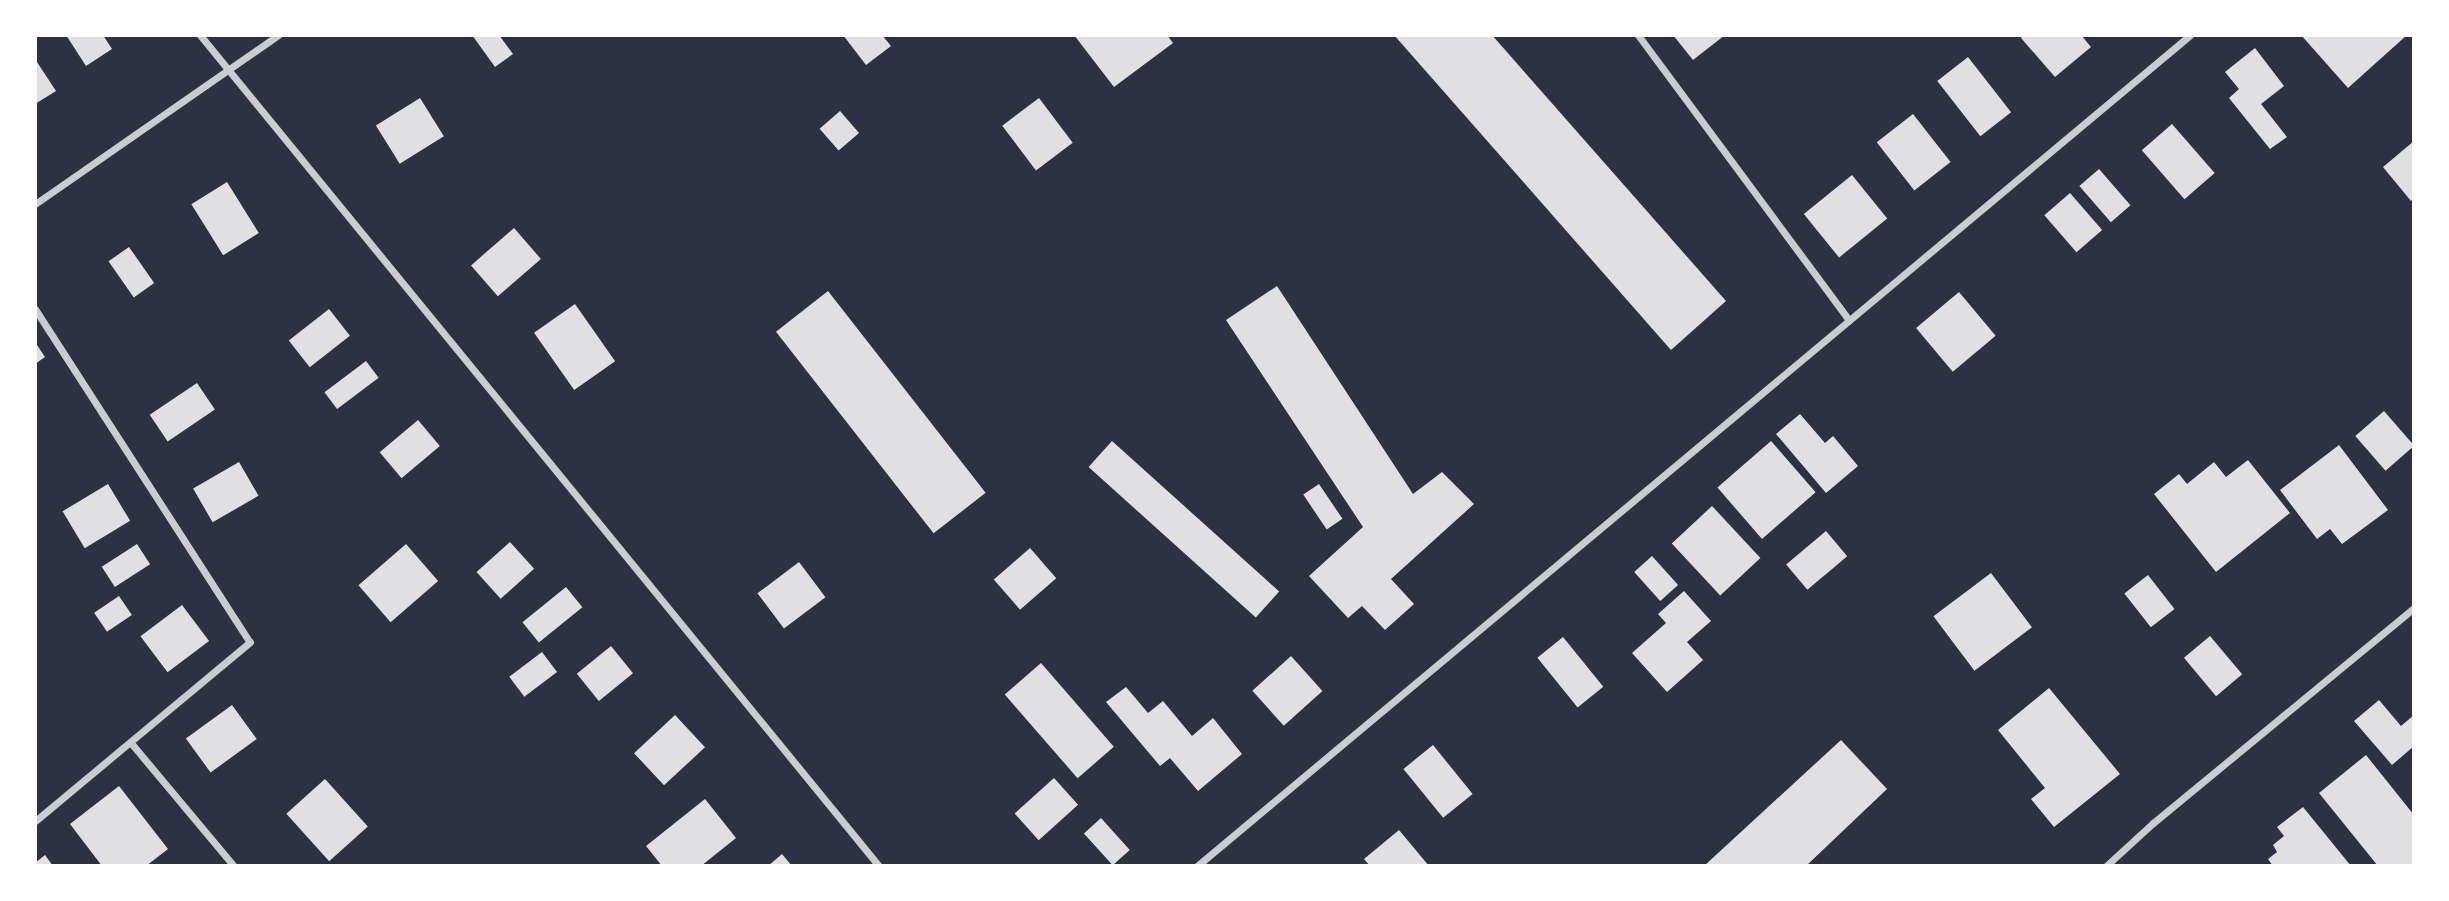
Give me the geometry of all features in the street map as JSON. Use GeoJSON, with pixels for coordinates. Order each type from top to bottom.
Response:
{"type":"FeatureCollection","features":[{"type":"Feature","properties":{"kind":"street"},"geometry":{"type":"LineString","coordinates":[[200,35],[880,866]]}},
{"type":"Feature","properties":{"kind":"street"},"geometry":{"type":"LineString","coordinates":[[35,204],[278,35]]}},
{"type":"Feature","properties":{"kind":"street"},"geometry":{"type":"LineString","coordinates":[[1638,35],[1849,320]]}},
{"type":"Feature","properties":{"kind":"street"},"geometry":{"type":"LineString","coordinates":[[1197,866],[2190,35]]}},
{"type":"Feature","properties":{"kind":"street"},"geometry":{"type":"LineString","coordinates":[[35,309],[250,642],[35,821]]}},
{"type":"Feature","properties":{"kind":"street"},"geometry":{"type":"LineString","coordinates":[[2106,866],[2153,823],[2414,608]]}},
{"type":"Feature","properties":{"kind":"street"},"geometry":{"type":"LineString","coordinates":[[131,743],[234,866]]}},
{"type":"Feature","properties":{"kind":"building"},"geometry":{"type":"Polygon","coordinates":[[[66,35],[103,35],[112,49],[86,66],[66,35]]]}},
{"type":"Feature","properties":{"kind":"building"},"geometry":{"type":"Polygon","coordinates":[[[472,35],[499,35],[513,54],[495,67],[472,35]]]}},
{"type":"Feature","properties":{"kind":"building"},"geometry":{"type":"Polygon","coordinates":[[[843,35],[882,35],[891,46],[866,65],[843,35]]]}},
{"type":"Feature","properties":{"kind":"building"},"geometry":{"type":"Polygon","coordinates":[[[1074,35],[1167,35],[1173,43],[1114,87],[1074,35]]]}},
{"type":"Feature","properties":{"kind":"building"},"geometry":{"type":"Polygon","coordinates":[[[1394,35],[1492,35],[1726,301],[1671,350],[1394,35]]]}},
{"type":"Feature","properties":{"kind":"building"},"geometry":{"type":"Polygon","coordinates":[[[1673,35],[1725,35],[1693,60],[1673,35]]]}},
{"type":"Feature","properties":{"kind":"building"},"geometry":{"type":"Polygon","coordinates":[[[2024,35],[2081,35],[2091,47],[2055,77],[2021,38],[2024,35]]]}},
{"type":"Feature","properties":{"kind":"building"},"geometry":{"type":"Polygon","coordinates":[[[2301,35],[2407,35],[2348,88],[2301,35]]]}},
{"type":"Feature","properties":{"kind":"building"},"geometry":{"type":"Polygon","coordinates":[[[2255,48],[2284,86],[2261,104],[2287,137],[2270,149],[2229,98],[2239,89],[2225,72],[2255,48]]]}},
{"type":"Feature","properties":{"kind":"building"},"geometry":{"type":"Polygon","coordinates":[[[1968,57],[2011,112],[1980,136],[1937,81],[1968,57]]]}},
{"type":"Feature","properties":{"kind":"building"},"geometry":{"type":"Polygon","coordinates":[[[35,59],[56,91],[35,104],[35,59]]]}},
{"type":"Feature","properties":{"kind":"building"},"geometry":{"type":"Polygon","coordinates":[[[420,98],[444,136],[400,164],[376,126],[420,98]]]}},
{"type":"Feature","properties":{"kind":"building"},"geometry":{"type":"Polygon","coordinates":[[[1039,98],[1073,143],[1036,170],[1002,126],[1039,98]]]}},
{"type":"Feature","properties":{"kind":"building"},"geometry":{"type":"Polygon","coordinates":[[[840,111],[859,133],[839,151],[820,129],[840,111]]]}},
{"type":"Feature","properties":{"kind":"building"},"geometry":{"type":"Polygon","coordinates":[[[1913,114],[1951,162],[1914,190],[1877,142],[1913,114]]]}},
{"type":"Feature","properties":{"kind":"building"},"geometry":{"type":"Polygon","coordinates":[[[2172,124],[2215,173],[2184,199],[2142,150],[2172,124]]]}},
{"type":"Feature","properties":{"kind":"building"},"geometry":{"type":"Polygon","coordinates":[[[2414,141],[2414,198],[2411,201],[2383,167],[2414,141]]]}},
{"type":"Feature","properties":{"kind":"building"},"geometry":{"type":"Polygon","coordinates":[[[2099,169],[2130,205],[2111,222],[2079,186],[2099,169]]]}},
{"type":"Feature","properties":{"kind":"building"},"geometry":{"type":"Polygon","coordinates":[[[1852,175],[1887,219],[1839,258],[1804,214],[1852,175]]]}},
{"type":"Feature","properties":{"kind":"building"},"geometry":{"type":"Polygon","coordinates":[[[227,182],[259,233],[223,255],[191,204],[227,182]]]}},
{"type":"Feature","properties":{"kind":"building"},"geometry":{"type":"Polygon","coordinates":[[[2070,193],[2102,230],[2076,252],[2044,215],[2070,193]]]}},
{"type":"Feature","properties":{"kind":"building"},"geometry":{"type":"Polygon","coordinates":[[[514,228],[541,259],[498,296],[471,265],[514,228]]]}},
{"type":"Feature","properties":{"kind":"building"},"geometry":{"type":"Polygon","coordinates":[[[129,247],[154,283],[134,297],[109,261],[129,247]]]}},
{"type":"Feature","properties":{"kind":"building"},"geometry":{"type":"Polygon","coordinates":[[[1277,286],[1413,494],[1442,472],[1474,504],[1391,579],[1414,604],[1385,630],[1362,606],[1348,618],[1309,576],[1363,527],[1226,320],[1277,286]]]}},
{"type":"Feature","properties":{"kind":"building"},"geometry":{"type":"Polygon","coordinates":[[[828,291],[986,493],[934,533],[776,332],[828,291]]]}},
{"type":"Feature","properties":{"kind":"building"},"geometry":{"type":"Polygon","coordinates":[[[1959,292],[1996,336],[1953,372],[1916,328],[1959,292]]]}},
{"type":"Feature","properties":{"kind":"building"},"geometry":{"type":"Polygon","coordinates":[[[575,304],[615,361],[574,390],[534,333],[575,304]]]}},
{"type":"Feature","properties":{"kind":"building"},"geometry":{"type":"Polygon","coordinates":[[[329,309],[350,336],[310,367],[289,340],[329,309]]]}},
{"type":"Feature","properties":{"kind":"building"},"geometry":{"type":"Polygon","coordinates":[[[35,342],[45,357],[35,364],[35,342]]]}},
{"type":"Feature","properties":{"kind":"building"},"geometry":{"type":"Polygon","coordinates":[[[366,361],[379,378],[337,409],[324,392],[366,361]]]}},
{"type":"Feature","properties":{"kind":"building"},"geometry":{"type":"Polygon","coordinates":[[[197,383],[215,410],[168,441],[150,415],[197,383]]]}},
{"type":"Feature","properties":{"kind":"building"},"geometry":{"type":"Polygon","coordinates":[[[2384,411],[2414,446],[2385,471],[2355,436],[2384,411]]]}},
{"type":"Feature","properties":{"kind":"building"},"geometry":{"type":"Polygon","coordinates":[[[1800,414],[1825,443],[1833,436],[1858,466],[1826,493],[1776,434],[1800,414]]]}},
{"type":"Feature","properties":{"kind":"building"},"geometry":{"type":"Polygon","coordinates":[[[418,420],[440,446],[402,478],[380,452],[418,420]]]}},
{"type":"Feature","properties":{"kind":"building"},"geometry":{"type":"Polygon","coordinates":[[[1112,441],[1279,592],[1256,618],[1089,467],[1112,441]]]}},
{"type":"Feature","properties":{"kind":"building"},"geometry":{"type":"Polygon","coordinates":[[[1771,441],[1816,492],[1762,539],[1717,488],[1771,441]]]}},
{"type":"Feature","properties":{"kind":"building"},"geometry":{"type":"Polygon","coordinates":[[[2339,445],[2388,510],[2342,544],[2330,529],[2317,539],[2280,490],[2339,445]]]}},
{"type":"Feature","properties":{"kind":"building"},"geometry":{"type":"Polygon","coordinates":[[[2248,460],[2290,513],[2216,572],[2154,494],[2179,474],[2187,484],[2214,462],[2226,477],[2248,460]]]}},
{"type":"Feature","properties":{"kind":"building"},"geometry":{"type":"Polygon","coordinates":[[[239,462],[258,496],[213,522],[193,488],[239,462]]]}},
{"type":"Feature","properties":{"kind":"building"},"geometry":{"type":"Polygon","coordinates":[[[108,484],[130,521],[85,548],[63,511],[108,484]]]}},
{"type":"Feature","properties":{"kind":"building"},"geometry":{"type":"Polygon","coordinates":[[[1319,484],[1342,519],[1327,529],[1303,495],[1319,484]]]}},
{"type":"Feature","properties":{"kind":"building"},"geometry":{"type":"Polygon","coordinates":[[[1712,506],[1760,558],[1720,595],[1672,544],[1712,506]]]}},
{"type":"Feature","properties":{"kind":"building"},"geometry":{"type":"Polygon","coordinates":[[[1826,531],[1847,556],[1807,590],[1786,564],[1826,531]]]}},
{"type":"Feature","properties":{"kind":"building"},"geometry":{"type":"Polygon","coordinates":[[[510,542],[534,569],[501,599],[477,572],[510,542]]]}},
{"type":"Feature","properties":{"kind":"building"},"geometry":{"type":"Polygon","coordinates":[[[137,544],[150,564],[115,587],[102,567],[137,544]]]}},
{"type":"Feature","properties":{"kind":"building"},"geometry":{"type":"Polygon","coordinates":[[[406,544],[438,581],[391,622],[358,585],[406,544]]]}},
{"type":"Feature","properties":{"kind":"building"},"geometry":{"type":"Polygon","coordinates":[[[1030,548],[1056,578],[1020,610],[994,579],[1030,548]]]}},
{"type":"Feature","properties":{"kind":"building"},"geometry":{"type":"Polygon","coordinates":[[[1652,556],[1678,585],[1660,601],[1634,572],[1652,556]]]}},
{"type":"Feature","properties":{"kind":"building"},"geometry":{"type":"Polygon","coordinates":[[[799,562],[825,597],[784,628],[757,593],[799,562]]]}},
{"type":"Feature","properties":{"kind":"building"},"geometry":{"type":"Polygon","coordinates":[[[1991,573],[2032,627],[1974,671],[1933,616],[1991,573]]]}},
{"type":"Feature","properties":{"kind":"building"},"geometry":{"type":"Polygon","coordinates":[[[2148,575],[2174,609],[2151,627],[2124,593],[2148,575]]]}},
{"type":"Feature","properties":{"kind":"building"},"geometry":{"type":"Polygon","coordinates":[[[566,587],[582,607],[539,642],[522,622],[566,587]]]}},
{"type":"Feature","properties":{"kind":"building"},"geometry":{"type":"Polygon","coordinates":[[[1684,591],[1711,621],[1687,642],[1703,660],[1667,692],[1632,653],[1666,623],[1658,614],[1684,591]]]}},
{"type":"Feature","properties":{"kind":"building"},"geometry":{"type":"Polygon","coordinates":[[[119,596],[132,615],[107,632],[94,613],[119,596]]]}},
{"type":"Feature","properties":{"kind":"building"},"geometry":{"type":"Polygon","coordinates":[[[182,605],[209,641],[168,672],[140,636],[182,605]]]}},
{"type":"Feature","properties":{"kind":"building"},"geometry":{"type":"Polygon","coordinates":[[[2210,636],[2242,674],[2216,696],[2184,658],[2210,636]]]}},
{"type":"Feature","properties":{"kind":"building"},"geometry":{"type":"Polygon","coordinates":[[[1563,637],[1603,687],[1578,708],[1537,658],[1563,637]]]}},
{"type":"Feature","properties":{"kind":"building"},"geometry":{"type":"Polygon","coordinates":[[[611,646],[633,673],[599,701],[577,674],[611,646]]]}},
{"type":"Feature","properties":{"kind":"building"},"geometry":{"type":"Polygon","coordinates":[[[542,652],[557,672],[524,697],[509,677],[542,652]]]}},
{"type":"Feature","properties":{"kind":"building"},"geometry":{"type":"Polygon","coordinates":[[[1291,656],[1322,691],[1284,726],[1252,691],[1291,656]]]}},
{"type":"Feature","properties":{"kind":"building"},"geometry":{"type":"Polygon","coordinates":[[[1041,663],[1114,747],[1078,778],[1005,694],[1041,663]]]}},
{"type":"Feature","properties":{"kind":"building"},"geometry":{"type":"Polygon","coordinates":[[[1126,687],[1148,713],[1163,701],[1192,736],[1213,718],[1242,754],[1198,791],[1170,758],[1160,766],[1106,702],[1126,687]]]}},
{"type":"Feature","properties":{"kind":"building"},"geometry":{"type":"Polygon","coordinates":[[[2049,688],[2120,774],[2054,827],[2031,799],[2045,788],[1998,730],[2049,688]]]}},
{"type":"Feature","properties":{"kind":"building"},"geometry":{"type":"Polygon","coordinates":[[[2379,700],[2401,726],[2414,715],[2414,746],[2392,765],[2354,721],[2379,700]]]}},
{"type":"Feature","properties":{"kind":"building"},"geometry":{"type":"Polygon","coordinates":[[[232,705],[257,739],[211,772],[186,739],[232,705]]]}},
{"type":"Feature","properties":{"kind":"building"},"geometry":{"type":"Polygon","coordinates":[[[675,715],[705,747],[664,785],[634,753],[675,715]]]}},
{"type":"Feature","properties":{"kind":"building"},"geometry":{"type":"Polygon","coordinates":[[[1841,740],[1887,789],[1806,866],[1704,866],[1841,740]]]}},
{"type":"Feature","properties":{"kind":"building"},"geometry":{"type":"Polygon","coordinates":[[[1433,745],[1473,794],[1443,818],[1403,769],[1433,745]]]}},
{"type":"Feature","properties":{"kind":"building"},"geometry":{"type":"Polygon","coordinates":[[[2366,755],[2414,815],[2414,866],[2378,866],[2319,793],[2366,755]]]}},
{"type":"Feature","properties":{"kind":"building"},"geometry":{"type":"Polygon","coordinates":[[[1054,778],[1078,805],[1039,840],[1015,813],[1054,778]]]}},
{"type":"Feature","properties":{"kind":"building"},"geometry":{"type":"Polygon","coordinates":[[[325,779],[368,827],[329,861],[286,814],[325,779]]]}},
{"type":"Feature","properties":{"kind":"building"},"geometry":{"type":"Polygon","coordinates":[[[119,786],[168,849],[146,866],[102,866],[70,824],[119,786]]]}},
{"type":"Feature","properties":{"kind":"building"},"geometry":{"type":"Polygon","coordinates":[[[705,799],[736,838],[701,866],[662,866],[646,846],[705,799]]]}},
{"type":"Feature","properties":{"kind":"building"},"geometry":{"type":"Polygon","coordinates":[[[2303,807],[2351,866],[2273,866],[2268,859],[2277,852],[2273,845],[2284,836],[2277,827],[2303,807]]]}},
{"type":"Feature","properties":{"kind":"building"},"geometry":{"type":"Polygon","coordinates":[[[1101,818],[1130,850],[1113,865],[1084,833],[1101,818]]]}},
{"type":"Feature","properties":{"kind":"building"},"geometry":{"type":"Polygon","coordinates":[[[1399,830],[1429,866],[1370,866],[1364,859],[1399,830]]]}},
{"type":"Feature","properties":{"kind":"building"},"geometry":{"type":"Polygon","coordinates":[[[782,854],[792,866],[768,866],[782,854]]]}},
{"type":"Feature","properties":{"kind":"building"},"geometry":{"type":"Polygon","coordinates":[[[45,855],[53,866],[35,866],[35,863],[45,855]]]}}]}
